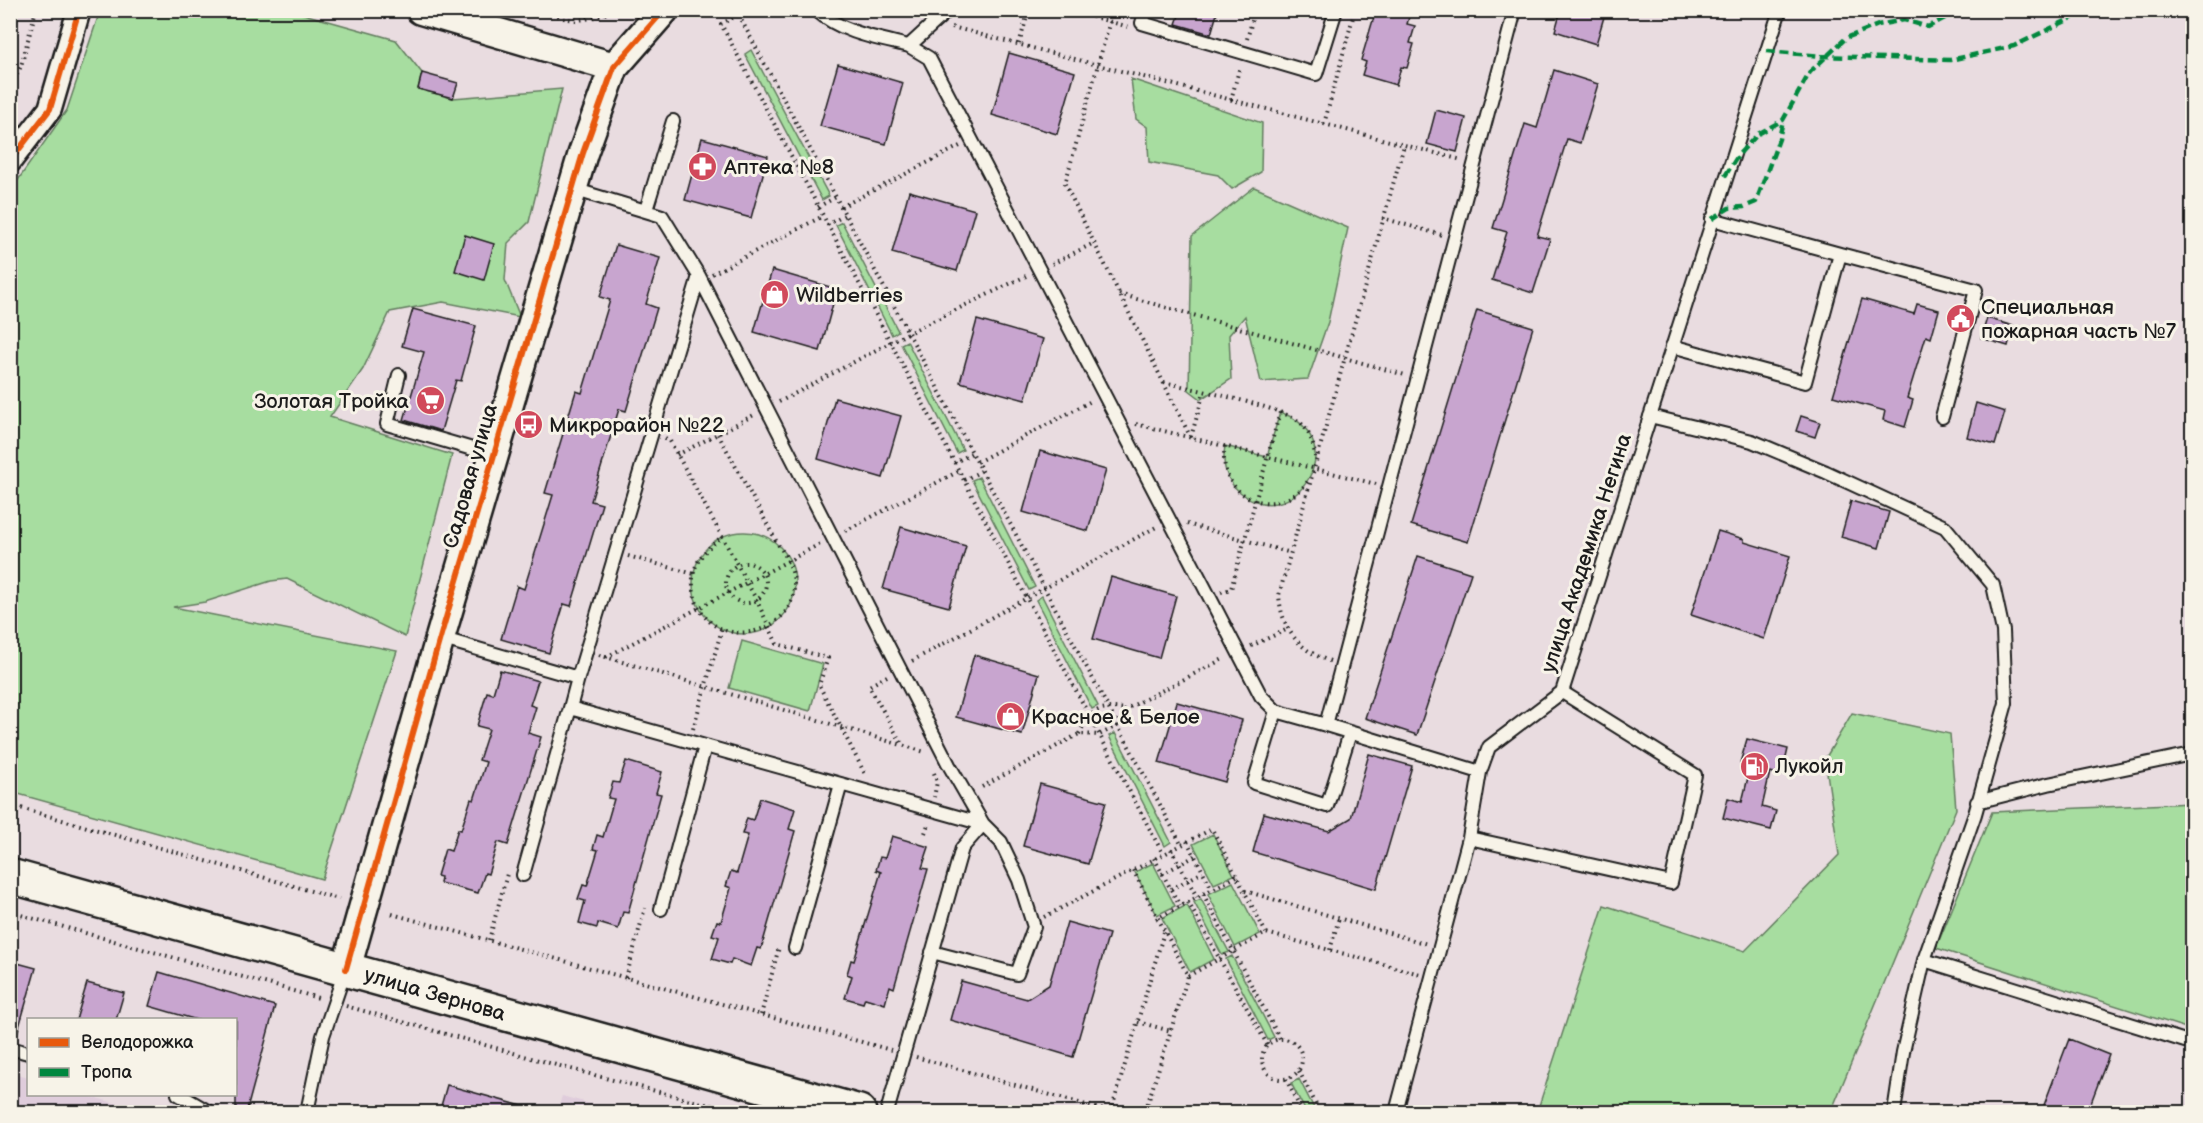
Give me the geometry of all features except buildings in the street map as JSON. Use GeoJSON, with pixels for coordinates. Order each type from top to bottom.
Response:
{"type":"FeatureCollection","features":[{"type":"Feature","properties":{"kind":"main road","name":"улица Зернова"},"geometry":{"type":"LineString","coordinates":[[10,876],[859,1113]]}},
{"type":"Feature","properties":{"kind":"street"},"geometry":{"type":"LineString","coordinates":[[10,161],[50,109],[78,10]]}},
{"type":"Feature","properties":{"kind":"street"},"geometry":{"type":"LineString","coordinates":[[421,10],[614,67]]}},
{"type":"Feature","properties":{"kind":"street","name":"Садовая улица"},"geometry":{"type":"LineString","coordinates":[[346,969],[493,455],[583,153],[614,67],[664,10]]}},
{"type":"Feature","properties":{"kind":"lane"},"geometry":{"type":"LineString","coordinates":[[816,10],[830,22],[844,29],[909,46],[929,58],[1261,696],[1276,711],[1480,772]]}},
{"type":"Feature","properties":{"kind":"lane"},"geometry":{"type":"LineString","coordinates":[[909,46],[948,10]]}},
{"type":"Feature","properties":{"kind":"lane"},"geometry":{"type":"LineString","coordinates":[[1144,16],[1317,74],[1336,10]]}},
{"type":"Feature","properties":{"kind":"lane"},"geometry":{"type":"LineString","coordinates":[[1326,725],[1515,10]]}},
{"type":"Feature","properties":{"kind":"lane","name":"улица Академика Негина"},"geometry":{"type":"LineString","coordinates":[[1396,1113],[1469,838],[1480,772],[1489,747],[1562,692],[1780,10]]}},
{"type":"Feature","properties":{"kind":"lane"},"geometry":{"type":"LineString","coordinates":[[646,210],[673,121]]}},
{"type":"Feature","properties":{"kind":"lane"},"geometry":{"type":"LineString","coordinates":[[573,189],[662,216],[705,275],[766,409],[949,765],[983,824],[1001,842],[1019,880],[1034,927],[1017,974],[932,952]]}},
{"type":"Feature","properties":{"kind":"lane"},"geometry":{"type":"LineString","coordinates":[[1712,219],[1976,291],[1942,417]]}},
{"type":"Feature","properties":{"kind":"lane"},"geometry":{"type":"LineString","coordinates":[[1672,346],[1805,382],[1840,254]]}},
{"type":"Feature","properties":{"kind":"lane"},"geometry":{"type":"LineString","coordinates":[[523,875],[578,678],[653,430],[705,275]]}},
{"type":"Feature","properties":{"kind":"lane"},"geometry":{"type":"LineString","coordinates":[[399,375],[387,424],[493,455]]}},
{"type":"Feature","properties":{"kind":"lane"},"geometry":{"type":"LineString","coordinates":[[1650,416],[1752,441],[1826,472],[1945,527],[1993,585],[2003,631],[2006,704],[1977,802],[1924,960],[1903,1052],[1894,1113]]}},
{"type":"Feature","properties":{"kind":"lane"},"geometry":{"type":"LineString","coordinates":[[440,638],[578,678]]}},
{"type":"Feature","properties":{"kind":"lane"},"geometry":{"type":"LineString","coordinates":[[1469,838],[1671,883],[1695,775],[1562,692]]}},
{"type":"Feature","properties":{"kind":"lane"},"geometry":{"type":"LineString","coordinates":[[570,708],[983,824]]}},
{"type":"Feature","properties":{"kind":"lane"},"geometry":{"type":"LineString","coordinates":[[1276,711],[1254,783],[1327,806],[1350,733]]}},
{"type":"Feature","properties":{"kind":"lane"},"geometry":{"type":"LineString","coordinates":[[661,909],[705,746]]}},
{"type":"Feature","properties":{"kind":"lane"},"geometry":{"type":"LineString","coordinates":[[1977,802],[2048,784],[2193,754]]}},
{"type":"Feature","properties":{"kind":"lane"},"geometry":{"type":"LineString","coordinates":[[795,948],[841,784]]}},
{"type":"Feature","properties":{"kind":"lane"},"geometry":{"type":"LineString","coordinates":[[887,1113],[962,848],[983,824]]}},
{"type":"Feature","properties":{"kind":"lane"},"geometry":{"type":"LineString","coordinates":[[1924,960],[2185,1041]]}},
{"type":"Feature","properties":{"kind":"lane"},"geometry":{"type":"LineString","coordinates":[[307,1113],[323,1036],[346,969]]}},
{"type":"Feature","properties":{"kind":"lane"},"geometry":{"type":"LineString","coordinates":[[10,1048],[27,1053]]}},
{"type":"Feature","properties":{"kind":"lane"},"geometry":{"type":"LineString","coordinates":[[180,1096],[209,1113]]}},
{"type":"Feature","properties":{"kind":"path"},"geometry":{"type":"LineString","coordinates":[[10,91],[21,66],[36,10]]}},
{"type":"Feature","properties":{"kind":"path"},"geometry":{"type":"LineString","coordinates":[[547,10],[563,19],[575,21],[605,15],[609,10]]}},
{"type":"Feature","properties":{"kind":"path"},"geometry":{"type":"LineString","coordinates":[[1019,45],[1029,10]]}},
{"type":"Feature","properties":{"kind":"path"},"geometry":{"type":"LineString","coordinates":[[1068,10],[1136,29],[1144,16]]}},
{"type":"Feature","properties":{"kind":"path"},"geometry":{"type":"LineString","coordinates":[[1113,10],[1065,184],[1191,438]]}},
{"type":"Feature","properties":{"kind":"path"},"geometry":{"type":"LineString","coordinates":[[1324,124],[1355,10]]}},
{"type":"Feature","properties":{"kind":"path"},"geometry":{"type":"LineString","coordinates":[[1163,854],[721,24],[737,13],[1181,844]]}},
{"type":"Feature","properties":{"kind":"path"},"geometry":{"type":"LineString","coordinates":[[934,23],[1474,163]]}},
{"type":"Feature","properties":{"kind":"path"},"geometry":{"type":"LineString","coordinates":[[841,207],[972,140]]}},
{"type":"Feature","properties":{"kind":"path"},"geometry":{"type":"LineString","coordinates":[[1342,665],[1318,657],[1293,638],[1280,607],[1279,595],[1404,144]]}},
{"type":"Feature","properties":{"kind":"path"},"geometry":{"type":"LineString","coordinates":[[818,207],[836,197]]}},
{"type":"Feature","properties":{"kind":"path"},"geometry":{"type":"LineString","coordinates":[[828,225],[845,215]]}},
{"type":"Feature","properties":{"kind":"path"},"geometry":{"type":"LineString","coordinates":[[705,275],[823,216]]}},
{"type":"Feature","properties":{"kind":"path"},"geometry":{"type":"LineString","coordinates":[[1382,219],[1454,239]]}},
{"type":"Feature","properties":{"kind":"path"},"geometry":{"type":"LineString","coordinates":[[677,455],[908,333],[1094,243]]}},
{"type":"Feature","properties":{"kind":"path"},"geometry":{"type":"LineString","coordinates":[[1119,294],[1418,378]]}},
{"type":"Feature","properties":{"kind":"path"},"geometry":{"type":"LineString","coordinates":[[1163,381],[1291,416],[1309,433],[1314,444],[1314,469],[1301,490],[1279,502],[1266,503],[1244,495],[1229,479],[1223,458],[1226,446]]}},
{"type":"Feature","properties":{"kind":"path"},"geometry":{"type":"LineString","coordinates":[[1191,438],[1204,392]]}},
{"type":"Feature","properties":{"kind":"path"},"geometry":{"type":"LineString","coordinates":[[977,462],[1104,394]]}},
{"type":"Feature","properties":{"kind":"path"},"geometry":{"type":"LineString","coordinates":[[1209,596],[1231,589],[1280,412]]}},
{"type":"Feature","properties":{"kind":"path"},"geometry":{"type":"LineString","coordinates":[[1118,419],[1389,487]]}},
{"type":"Feature","properties":{"kind":"path"},"geometry":{"type":"LineString","coordinates":[[653,430],[670,441],[757,601],[777,644],[828,658],[819,685],[874,793]]}},
{"type":"Feature","properties":{"kind":"path"},"geometry":{"type":"LineString","coordinates":[[718,434],[779,546],[790,560],[795,581],[791,603],[785,613],[768,628],[735,633],[722,628],[706,617],[699,608],[694,595],[694,574],[700,557],[708,546],[722,537]]}},
{"type":"Feature","properties":{"kind":"path"},"geometry":{"type":"LineString","coordinates":[[954,463],[972,453]]}},
{"type":"Feature","properties":{"kind":"path"},"geometry":{"type":"LineString","coordinates":[[605,657],[959,471]]}},
{"type":"Feature","properties":{"kind":"path"},"geometry":{"type":"LineString","coordinates":[[964,480],[981,471]]}},
{"type":"Feature","properties":{"kind":"path"},"geometry":{"type":"LineString","coordinates":[[903,746],[869,686],[1044,587],[1170,520],[1291,553]]}},
{"type":"Feature","properties":{"kind":"path"},"geometry":{"type":"LineString","coordinates":[[616,552],[694,574]]}},
{"type":"Feature","properties":{"kind":"path"},"geometry":{"type":"LineString","coordinates":[[754,564],[764,574],[766,588],[757,601],[742,603],[734,600],[728,593],[725,582],[727,575],[736,565],[754,564]]}},
{"type":"Feature","properties":{"kind":"path"},"geometry":{"type":"LineString","coordinates":[[689,741],[722,628]]}},
{"type":"Feature","properties":{"kind":"path"},"geometry":{"type":"LineString","coordinates":[[1079,734],[1089,715],[1108,707],[1126,709],[1238,651],[1288,629]]}},
{"type":"Feature","properties":{"kind":"path"},"geometry":{"type":"LineString","coordinates":[[586,652],[924,751],[929,761]]}},
{"type":"Feature","properties":{"kind":"path"},"geometry":{"type":"LineString","coordinates":[[982,787],[1079,734],[1099,735],[1118,726],[1126,709]]}},
{"type":"Feature","properties":{"kind":"path"},"geometry":{"type":"LineString","coordinates":[[925,832],[938,782],[933,771]]}},
{"type":"Feature","properties":{"kind":"path"},"geometry":{"type":"LineString","coordinates":[[10,805],[339,899]]}},
{"type":"Feature","properties":{"kind":"path"},"geometry":{"type":"LineString","coordinates":[[1033,923],[1212,829],[1266,933]]}},
{"type":"Feature","properties":{"kind":"path"},"geometry":{"type":"LineString","coordinates":[[1187,841],[1212,889]]}},
{"type":"Feature","properties":{"kind":"path"},"geometry":{"type":"LineString","coordinates":[[1171,849],[1197,897]]}},
{"type":"Feature","properties":{"kind":"path"},"geometry":{"type":"LineString","coordinates":[[1162,874],[1195,856]]}},
{"type":"Feature","properties":{"kind":"path"},"geometry":{"type":"LineString","coordinates":[[1154,858],[1180,906]]}},
{"type":"Feature","properties":{"kind":"path"},"geometry":{"type":"LineString","coordinates":[[1133,870],[1156,919],[1188,976],[1145,1113]]}},
{"type":"Feature","properties":{"kind":"path"},"geometry":{"type":"LineString","coordinates":[[489,940],[508,871],[523,875]]}},
{"type":"Feature","properties":{"kind":"path"},"geometry":{"type":"LineString","coordinates":[[1171,889],[1203,872]]}},
{"type":"Feature","properties":{"kind":"path"},"geometry":{"type":"LineString","coordinates":[[1156,919],[1237,876]]}},
{"type":"Feature","properties":{"kind":"path"},"geometry":{"type":"LineString","coordinates":[[1245,891],[1439,948]]}},
{"type":"Feature","properties":{"kind":"path"},"geometry":{"type":"LineString","coordinates":[[1203,894],[1280,1039],[1294,1043],[1300,1049],[1302,1056],[1299,1071],[1320,1113]]}},
{"type":"Feature","properties":{"kind":"path"},"geometry":{"type":"LineString","coordinates":[[1188,902],[1268,1046]]}},
{"type":"Feature","properties":{"kind":"path"},"geometry":{"type":"LineString","coordinates":[[626,978],[646,905],[661,909]]}},
{"type":"Feature","properties":{"kind":"path"},"geometry":{"type":"LineString","coordinates":[[10,912],[736,1113]]}},
{"type":"Feature","properties":{"kind":"path"},"geometry":{"type":"LineString","coordinates":[[392,914],[1111,1112],[1164,932]]}},
{"type":"Feature","properties":{"kind":"path"},"geometry":{"type":"LineString","coordinates":[[1330,950],[1339,918]]}},
{"type":"Feature","properties":{"kind":"path"},"geometry":{"type":"LineString","coordinates":[[1188,976],[1266,933],[1431,977]]}},
{"type":"Feature","properties":{"kind":"path"},"geometry":{"type":"LineString","coordinates":[[760,1015],[780,944],[795,948]]}},
{"type":"Feature","properties":{"kind":"path"},"geometry":{"type":"LineString","coordinates":[[1138,1022],[1171,1031]]}},
{"type":"Feature","properties":{"kind":"path"},"geometry":{"type":"LineString","coordinates":[[1280,1039],[1268,1046],[1262,1055],[1265,1070],[1271,1076],[1286,1079],[1299,1071]]}},
{"type":"Feature","properties":{"kind":"path"},"geometry":{"type":"LineString","coordinates":[[1286,1079],[1302,1113]]}},
{"type":"Feature","properties":{"kind":"shaded area"},"geometry":{"type":"Polygon","coordinates":[[[10,1072],[27,1077],[27,1096],[90,1096],[146,1112],[11,1112],[10,1072]]]}},
{"type":"Feature","properties":{"kind":"shaded area"},"geometry":{"type":"Polygon","coordinates":[[[562,1096],[620,1112],[557,1112],[562,1096]]]}},
{"type":"Feature","properties":{"kind":"green space"},"geometry":{"type":"Polygon","coordinates":[[[100,11],[293,11],[396,40],[422,73],[418,89],[453,98],[562,89],[529,222],[508,243],[505,280],[520,317],[443,302],[390,312],[363,369],[330,417],[452,455],[405,637],[287,579],[271,581],[205,602],[173,607],[397,651],[322,879],[11,792],[11,190],[67,110],[100,11]]]}},
{"type":"Feature","properties":{"kind":"green space"},"geometry":{"type":"Polygon","coordinates":[[[751,50],[829,196],[822,200],[745,54],[751,50]]]}},
{"type":"Feature","properties":{"kind":"green space"},"geometry":{"type":"Polygon","coordinates":[[[1131,79],[1262,123],[1261,172],[1232,189],[1218,175],[1149,162],[1147,127],[1136,119],[1131,79]]]}},
{"type":"Feature","properties":{"kind":"green space"},"geometry":{"type":"Polygon","coordinates":[[[1254,187],[1348,228],[1328,322],[1308,379],[1261,382],[1245,316],[1229,335],[1231,379],[1201,399],[1189,390],[1192,236],[1254,187]]]}},
{"type":"Feature","properties":{"kind":"green space"},"geometry":{"type":"Polygon","coordinates":[[[842,222],[898,331],[892,335],[836,225],[842,222]]]}},
{"type":"Feature","properties":{"kind":"green space"},"geometry":{"type":"Polygon","coordinates":[[[907,341],[963,450],[957,453],[901,344],[907,341]]]}},
{"type":"Feature","properties":{"kind":"green space"},"geometry":{"type":"Polygon","coordinates":[[[1280,412],[1302,425],[1313,442],[1315,461],[1308,479],[1296,494],[1280,502],[1260,503],[1240,492],[1231,482],[1224,465],[1225,446],[1267,457],[1280,412]]]}},
{"type":"Feature","properties":{"kind":"green space"},"geometry":{"type":"Polygon","coordinates":[[[979,477],[1035,587],[1029,590],[972,480],[979,477]]]}},
{"type":"Feature","properties":{"kind":"green space"},"geometry":{"type":"Polygon","coordinates":[[[744,532],[763,536],[780,547],[791,564],[795,583],[791,602],[780,619],[763,630],[744,634],[725,630],[708,619],[697,602],[693,583],[697,564],[708,547],[725,536],[744,532]]]}},
{"type":"Feature","properties":{"kind":"green space"},"geometry":{"type":"Polygon","coordinates":[[[1042,596],[1098,706],[1092,709],[1036,600],[1042,596]]]}},
{"type":"Feature","properties":{"kind":"green space"},"geometry":{"type":"Polygon","coordinates":[[[742,641],[823,664],[810,711],[729,688],[742,641]]]}},
{"type":"Feature","properties":{"kind":"green space"},"geometry":{"type":"Polygon","coordinates":[[[1852,713],[1950,734],[1956,809],[1831,1112],[1537,1112],[1604,905],[1745,951],[1839,855],[1825,759],[1852,713]]]}},
{"type":"Feature","properties":{"kind":"green space"},"geometry":{"type":"Polygon","coordinates":[[[1115,733],[1171,842],[1165,846],[1109,736],[1115,733]]]}},
{"type":"Feature","properties":{"kind":"green space"},"geometry":{"type":"Polygon","coordinates":[[[2192,803],[2192,1030],[1936,948],[1992,812],[2192,803]]]}},
{"type":"Feature","properties":{"kind":"green space"},"geometry":{"type":"Polygon","coordinates":[[[1213,834],[1234,875],[1214,884],[1193,844],[1213,834]]]}},
{"type":"Feature","properties":{"kind":"green space"},"geometry":{"type":"Polygon","coordinates":[[[1153,863],[1175,906],[1157,915],[1135,872],[1153,863]]]}},
{"type":"Feature","properties":{"kind":"green space"},"geometry":{"type":"Polygon","coordinates":[[[1233,882],[1260,934],[1235,947],[1208,894],[1233,882]]]}},
{"type":"Feature","properties":{"kind":"green space"},"geometry":{"type":"Polygon","coordinates":[[[1201,899],[1229,952],[1222,955],[1194,902],[1201,899]]]}},
{"type":"Feature","properties":{"kind":"green space"},"geometry":{"type":"Polygon","coordinates":[[[1187,905],[1214,959],[1190,972],[1162,918],[1187,905]]]}},
{"type":"Feature","properties":{"kind":"green space"},"geometry":{"type":"Polygon","coordinates":[[[1232,956],[1274,1037],[1268,1040],[1226,959],[1232,956]]]}},
{"type":"Feature","properties":{"kind":"green space"},"geometry":{"type":"Polygon","coordinates":[[[1299,1079],[1316,1112],[1306,1112],[1291,1083],[1299,1079]]]}},
{"type":"Feature","properties":{"kind":"marked path"},"geometry":{"type":"LineString","coordinates":[[1725,176],[1739,154],[1758,134],[1783,120],[1810,72],[1846,38],[1878,25],[1904,20],[1928,27],[1960,10]]}},
{"type":"Feature","properties":{"kind":"marked path"},"geometry":{"type":"LineString","coordinates":[[1767,51],[1821,56],[1950,60],[2014,46],[2072,18],[2083,10]]}},
{"type":"Feature","properties":{"kind":"marked path"},"geometry":{"type":"LineString","coordinates":[[1712,219],[1729,208],[1744,207],[1756,202],[1779,139],[1783,120]]}},
{"type":"Feature","properties":{"kind":"cycle path"},"geometry":{"type":"LineString","coordinates":[[10,161],[50,109],[79,10]]}},
{"type":"Feature","properties":{"kind":"cycle path"},"geometry":{"type":"LineString","coordinates":[[346,969],[440,638],[583,153],[614,67],[664,10]]}},
{"type":"Feature","properties":{"kind":"place","name":"Аптека №8"},"geometry":{"type":"Point","coordinates":[703,167]}},
{"type":"Feature","properties":{"kind":"place","name":"Wildberries"},"geometry":{"type":"Point","coordinates":[775,295]}},
{"type":"Feature","properties":{"kind":"place","name":"Специальная пожарная часть №7"},"geometry":{"type":"Point","coordinates":[1960,319]}},
{"type":"Feature","properties":{"kind":"place","name":"Золотая Тройка"},"geometry":{"type":"Point","coordinates":[430,401]}},
{"type":"Feature","properties":{"kind":"place","name":"Микрорайон №22"},"geometry":{"type":"Point","coordinates":[528,425]}},
{"type":"Feature","properties":{"kind":"place","name":"Красное & Белое"},"geometry":{"type":"Point","coordinates":[1010,717]}},
{"type":"Feature","properties":{"kind":"place","name":"Лукойл"},"geometry":{"type":"Point","coordinates":[1754,766]}}]}
